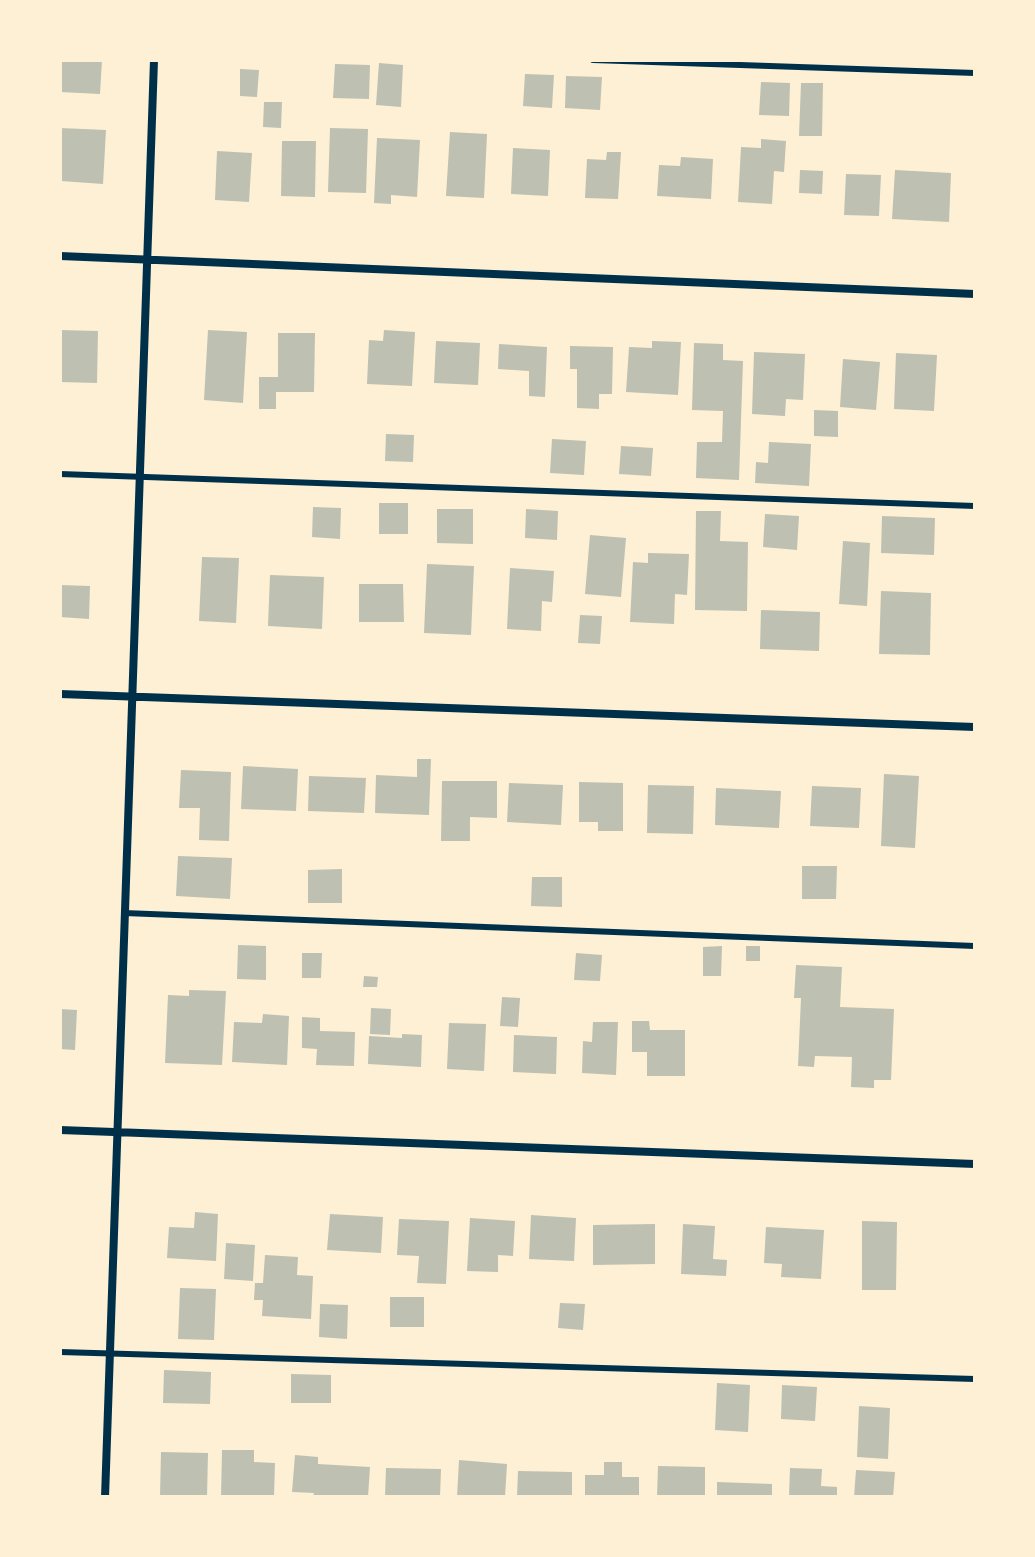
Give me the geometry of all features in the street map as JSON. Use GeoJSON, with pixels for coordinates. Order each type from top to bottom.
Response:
{"type":"FeatureCollection","features":[{"type":"Feature","properties":{"kind":"street"},"geometry":{"type":"LineString","coordinates":[[105,1497],[154,60]]}},
{"type":"Feature","properties":{"kind":"street"},"geometry":{"type":"LineString","coordinates":[[60,256],[975,294]]}},
{"type":"Feature","properties":{"kind":"street"},"geometry":{"type":"LineString","coordinates":[[60,694],[975,727]]}},
{"type":"Feature","properties":{"kind":"street"},"geometry":{"type":"LineString","coordinates":[[60,1130],[975,1164]]}},
{"type":"Feature","properties":{"kind":"lane"},"geometry":{"type":"LineString","coordinates":[[593,60],[975,73]]}},
{"type":"Feature","properties":{"kind":"lane"},"geometry":{"type":"LineString","coordinates":[[60,474],[975,506]]}},
{"type":"Feature","properties":{"kind":"lane"},"geometry":{"type":"LineString","coordinates":[[124,913],[975,946]]}},
{"type":"Feature","properties":{"kind":"lane"},"geometry":{"type":"LineString","coordinates":[[60,1352],[975,1379]]}},
{"type":"Feature","properties":{"kind":"building"},"geometry":{"type":"Polygon","coordinates":[[[60,60],[102,60],[100,94],[60,92],[60,60]]]}},
{"type":"Feature","properties":{"kind":"building"},"geometry":{"type":"Polygon","coordinates":[[[379,63],[403,65],[401,107],[376,105],[379,63]]]}},
{"type":"Feature","properties":{"kind":"building"},"geometry":{"type":"Polygon","coordinates":[[[335,64],[370,65],[369,99],[333,98],[335,64]]]}},
{"type":"Feature","properties":{"kind":"building"},"geometry":{"type":"Polygon","coordinates":[[[240,69],[259,70],[257,97],[240,96],[240,69]]]}},
{"type":"Feature","properties":{"kind":"building"},"geometry":{"type":"Polygon","coordinates":[[[525,74],[554,75],[552,108],[523,106],[525,74]]]}},
{"type":"Feature","properties":{"kind":"building"},"geometry":{"type":"Polygon","coordinates":[[[566,76],[602,77],[600,110],[565,108],[566,76]]]}},
{"type":"Feature","properties":{"kind":"building"},"geometry":{"type":"Polygon","coordinates":[[[761,82],[790,83],[789,116],[759,115],[761,82]]]}},
{"type":"Feature","properties":{"kind":"building"},"geometry":{"type":"Polygon","coordinates":[[[801,83],[823,83],[822,136],[799,136],[801,83]]]}},
{"type":"Feature","properties":{"kind":"building"},"geometry":{"type":"Polygon","coordinates":[[[264,102],[282,102],[281,128],[263,127],[264,102]]]}},
{"type":"Feature","properties":{"kind":"building"},"geometry":{"type":"Polygon","coordinates":[[[60,128],[106,130],[103,184],[61,181],[60,128]]]}},
{"type":"Feature","properties":{"kind":"building"},"geometry":{"type":"Polygon","coordinates":[[[330,128],[368,129],[366,193],[328,192],[330,128]]]}},
{"type":"Feature","properties":{"kind":"building"},"geometry":{"type":"Polygon","coordinates":[[[450,132],[487,134],[484,198],[446,196],[450,132]]]}},
{"type":"Feature","properties":{"kind":"building"},"geometry":{"type":"Polygon","coordinates":[[[377,138],[420,140],[417,197],[391,195],[391,204],[374,203],[377,138]]]}},
{"type":"Feature","properties":{"kind":"building"},"geometry":{"type":"Polygon","coordinates":[[[761,139],[786,141],[784,172],[774,171],[772,204],[738,202],[741,147],[761,148],[761,139]]]}},
{"type":"Feature","properties":{"kind":"building"},"geometry":{"type":"Polygon","coordinates":[[[282,141],[316,141],[315,197],[281,196],[282,141]]]}},
{"type":"Feature","properties":{"kind":"building"},"geometry":{"type":"Polygon","coordinates":[[[513,148],[550,150],[548,196],[511,194],[513,148]]]}},
{"type":"Feature","properties":{"kind":"building"},"geometry":{"type":"Polygon","coordinates":[[[217,151],[252,153],[249,202],[215,200],[217,151]]]}},
{"type":"Feature","properties":{"kind":"building"},"geometry":{"type":"Polygon","coordinates":[[[607,152],[621,152],[618,199],[585,198],[587,159],[606,160],[607,152]]]}},
{"type":"Feature","properties":{"kind":"building"},"geometry":{"type":"Polygon","coordinates":[[[681,157],[713,159],[711,199],[657,196],[659,165],[680,166],[681,157]]]}},
{"type":"Feature","properties":{"kind":"building"},"geometry":{"type":"Polygon","coordinates":[[[800,170],[823,171],[822,194],[799,193],[800,170]]]}},
{"type":"Feature","properties":{"kind":"building"},"geometry":{"type":"Polygon","coordinates":[[[895,170],[951,173],[949,222],[892,219],[895,170]]]}},
{"type":"Feature","properties":{"kind":"building"},"geometry":{"type":"Polygon","coordinates":[[[846,174],[881,175],[879,216],[844,215],[846,174]]]}},
{"type":"Feature","properties":{"kind":"building"},"geometry":{"type":"Polygon","coordinates":[[[60,330],[98,331],[97,383],[60,382],[60,330]]]}},
{"type":"Feature","properties":{"kind":"building"},"geometry":{"type":"Polygon","coordinates":[[[208,330],[247,332],[243,403],[204,400],[208,330]]]}},
{"type":"Feature","properties":{"kind":"building"},"geometry":{"type":"Polygon","coordinates":[[[384,330],[415,332],[412,386],[367,384],[369,340],[383,341],[384,330]]]}},
{"type":"Feature","properties":{"kind":"building"},"geometry":{"type":"Polygon","coordinates":[[[278,333],[315,333],[314,392],[276,392],[276,409],[259,409],[259,377],[278,377],[278,333]]]}},
{"type":"Feature","properties":{"kind":"building"},"geometry":{"type":"Polygon","coordinates":[[[436,341],[480,343],[478,385],[434,383],[436,341]]]}},
{"type":"Feature","properties":{"kind":"building"},"geometry":{"type":"Polygon","coordinates":[[[652,341],[681,342],[678,395],[626,392],[629,347],[652,348],[652,341]]]}},
{"type":"Feature","properties":{"kind":"building"},"geometry":{"type":"Polygon","coordinates":[[[694,343],[723,344],[723,360],[743,361],[739,480],[696,478],[697,442],[722,442],[723,411],[692,410],[694,343]]]}},
{"type":"Feature","properties":{"kind":"building"},"geometry":{"type":"Polygon","coordinates":[[[499,344],[547,347],[545,397],[529,396],[529,371],[498,369],[499,344]]]}},
{"type":"Feature","properties":{"kind":"building"},"geometry":{"type":"Polygon","coordinates":[[[570,346],[613,347],[612,394],[599,394],[599,409],[577,408],[577,369],[570,369],[570,346]]]}},
{"type":"Feature","properties":{"kind":"building"},"geometry":{"type":"Polygon","coordinates":[[[754,352],[805,354],[803,400],[786,399],[785,416],[752,414],[754,352]]]}},
{"type":"Feature","properties":{"kind":"building"},"geometry":{"type":"Polygon","coordinates":[[[896,353],[937,355],[934,411],[894,409],[896,353]]]}},
{"type":"Feature","properties":{"kind":"building"},"geometry":{"type":"Polygon","coordinates":[[[843,359],[880,362],[876,410],[840,407],[843,359]]]}},
{"type":"Feature","properties":{"kind":"building"},"geometry":{"type":"Polygon","coordinates":[[[814,410],[838,411],[838,437],[814,436],[814,410]]]}},
{"type":"Feature","properties":{"kind":"building"},"geometry":{"type":"Polygon","coordinates":[[[386,434],[414,435],[413,462],[385,461],[386,434]]]}},
{"type":"Feature","properties":{"kind":"building"},"geometry":{"type":"Polygon","coordinates":[[[552,439],[586,441],[584,475],[550,473],[552,439]]]}},
{"type":"Feature","properties":{"kind":"building"},"geometry":{"type":"Polygon","coordinates":[[[769,442],[811,444],[809,486],[755,483],[756,462],[768,463],[769,442]]]}},
{"type":"Feature","properties":{"kind":"building"},"geometry":{"type":"Polygon","coordinates":[[[621,446],[653,448],[651,476],[619,474],[621,446]]]}},
{"type":"Feature","properties":{"kind":"building"},"geometry":{"type":"Polygon","coordinates":[[[379,503],[408,503],[408,534],[379,534],[379,503]]]}},
{"type":"Feature","properties":{"kind":"building"},"geometry":{"type":"Polygon","coordinates":[[[313,507],[341,508],[340,539],[312,537],[313,507]]]}},
{"type":"Feature","properties":{"kind":"building"},"geometry":{"type":"Polygon","coordinates":[[[437,509],[473,509],[473,544],[437,543],[437,509]]]}},
{"type":"Feature","properties":{"kind":"building"},"geometry":{"type":"Polygon","coordinates":[[[526,509],[558,511],[557,540],[525,538],[526,509]]]}},
{"type":"Feature","properties":{"kind":"building"},"geometry":{"type":"Polygon","coordinates":[[[696,511],[721,511],[720,541],[748,542],[747,611],[695,610],[696,511]]]}},
{"type":"Feature","properties":{"kind":"building"},"geometry":{"type":"Polygon","coordinates":[[[765,514],[799,516],[797,550],[763,547],[765,514]]]}},
{"type":"Feature","properties":{"kind":"building"},"geometry":{"type":"Polygon","coordinates":[[[882,516],[935,518],[934,555],[881,553],[882,516]]]}},
{"type":"Feature","properties":{"kind":"building"},"geometry":{"type":"Polygon","coordinates":[[[590,535],[626,538],[621,597],[585,594],[590,535]]]}},
{"type":"Feature","properties":{"kind":"building"},"geometry":{"type":"Polygon","coordinates":[[[843,541],[870,543],[867,606],[839,604],[843,541]]]}},
{"type":"Feature","properties":{"kind":"building"},"geometry":{"type":"Polygon","coordinates":[[[648,553],[689,554],[687,595],[675,594],[674,624],[630,622],[633,562],[648,563],[648,553]]]}},
{"type":"Feature","properties":{"kind":"building"},"geometry":{"type":"Polygon","coordinates":[[[202,557],[239,558],[236,623],[199,621],[202,557]]]}},
{"type":"Feature","properties":{"kind":"building"},"geometry":{"type":"Polygon","coordinates":[[[427,564],[474,566],[471,635],[424,633],[427,564]]]}},
{"type":"Feature","properties":{"kind":"building"},"geometry":{"type":"Polygon","coordinates":[[[510,568],[554,571],[552,602],[542,601],[541,631],[507,629],[510,568]]]}},
{"type":"Feature","properties":{"kind":"building"},"geometry":{"type":"Polygon","coordinates":[[[270,575],[324,577],[322,629],[268,626],[270,575]]]}},
{"type":"Feature","properties":{"kind":"building"},"geometry":{"type":"Polygon","coordinates":[[[359,584],[403,584],[404,622],[359,622],[359,584]]]}},
{"type":"Feature","properties":{"kind":"building"},"geometry":{"type":"Polygon","coordinates":[[[60,585],[90,586],[89,619],[60,617],[60,585]]]}},
{"type":"Feature","properties":{"kind":"building"},"geometry":{"type":"Polygon","coordinates":[[[881,591],[931,593],[930,655],[879,654],[881,591]]]}},
{"type":"Feature","properties":{"kind":"building"},"geometry":{"type":"Polygon","coordinates":[[[761,610],[820,612],[819,651],[760,649],[761,610]]]}},
{"type":"Feature","properties":{"kind":"building"},"geometry":{"type":"Polygon","coordinates":[[[580,615],[602,616],[600,644],[578,643],[580,615]]]}},
{"type":"Feature","properties":{"kind":"building"},"geometry":{"type":"Polygon","coordinates":[[[417,759],[431,759],[429,815],[375,813],[376,775],[417,777],[417,759]]]}},
{"type":"Feature","properties":{"kind":"building"},"geometry":{"type":"Polygon","coordinates":[[[243,766],[298,769],[296,811],[241,809],[243,766]]]}},
{"type":"Feature","properties":{"kind":"building"},"geometry":{"type":"Polygon","coordinates":[[[181,770],[231,772],[229,841],[199,840],[200,808],[179,808],[181,770]]]}},
{"type":"Feature","properties":{"kind":"building"},"geometry":{"type":"Polygon","coordinates":[[[884,774],[919,776],[915,848],[881,846],[884,774]]]}},
{"type":"Feature","properties":{"kind":"building"},"geometry":{"type":"Polygon","coordinates":[[[309,776],[366,778],[364,813],[308,811],[309,776]]]}},
{"type":"Feature","properties":{"kind":"building"},"geometry":{"type":"Polygon","coordinates":[[[442,781],[497,781],[497,818],[470,817],[470,841],[441,841],[442,781]]]}},
{"type":"Feature","properties":{"kind":"building"},"geometry":{"type":"Polygon","coordinates":[[[579,782],[623,783],[623,831],[598,831],[598,822],[579,822],[579,782]]]}},
{"type":"Feature","properties":{"kind":"building"},"geometry":{"type":"Polygon","coordinates":[[[509,783],[563,785],[561,825],[507,822],[509,783]]]}},
{"type":"Feature","properties":{"kind":"building"},"geometry":{"type":"Polygon","coordinates":[[[648,785],[694,786],[693,834],[647,833],[648,785]]]}},
{"type":"Feature","properties":{"kind":"building"},"geometry":{"type":"Polygon","coordinates":[[[812,786],[861,788],[859,828],[810,826],[812,786]]]}},
{"type":"Feature","properties":{"kind":"building"},"geometry":{"type":"Polygon","coordinates":[[[716,788],[781,791],[779,828],[715,825],[716,788]]]}},
{"type":"Feature","properties":{"kind":"building"},"geometry":{"type":"Polygon","coordinates":[[[178,856],[232,858],[230,899],[176,896],[178,856]]]}},
{"type":"Feature","properties":{"kind":"building"},"geometry":{"type":"Polygon","coordinates":[[[802,866],[837,866],[836,899],[802,899],[802,866]]]}},
{"type":"Feature","properties":{"kind":"building"},"geometry":{"type":"Polygon","coordinates":[[[342,869],[342,903],[308,903],[308,870],[342,869]]]}},
{"type":"Feature","properties":{"kind":"building"},"geometry":{"type":"Polygon","coordinates":[[[532,877],[562,877],[562,907],[531,906],[532,877]]]}},
{"type":"Feature","properties":{"kind":"building"},"geometry":{"type":"Polygon","coordinates":[[[238,945],[266,946],[266,980],[237,979],[238,945]]]}},
{"type":"Feature","properties":{"kind":"building"},"geometry":{"type":"Polygon","coordinates":[[[722,946],[721,976],[703,976],[703,947],[722,946]]]}},
{"type":"Feature","properties":{"kind":"building"},"geometry":{"type":"Polygon","coordinates":[[[746,946],[760,946],[760,961],[746,961],[746,946]]]}},
{"type":"Feature","properties":{"kind":"building"},"geometry":{"type":"Polygon","coordinates":[[[302,953],[322,953],[321,978],[302,978],[302,953]]]}},
{"type":"Feature","properties":{"kind":"building"},"geometry":{"type":"Polygon","coordinates":[[[576,953],[602,955],[600,981],[574,980],[576,953]]]}},
{"type":"Feature","properties":{"kind":"building"},"geometry":{"type":"Polygon","coordinates":[[[796,965],[842,967],[840,1007],[894,1009],[891,1080],[874,1080],[874,1088],[851,1087],[852,1057],[815,1056],[814,1067],[798,1066],[801,998],[794,998],[796,965]]]}},
{"type":"Feature","properties":{"kind":"building"},"geometry":{"type":"Polygon","coordinates":[[[364,976],[378,977],[377,987],[363,987],[364,976]]]}},
{"type":"Feature","properties":{"kind":"building"},"geometry":{"type":"Polygon","coordinates":[[[189,990],[226,991],[222,1065],[165,1063],[168,995],[189,996],[189,990]]]}},
{"type":"Feature","properties":{"kind":"building"},"geometry":{"type":"Polygon","coordinates":[[[502,997],[520,998],[518,1027],[500,1026],[502,997]]]}},
{"type":"Feature","properties":{"kind":"building"},"geometry":{"type":"Polygon","coordinates":[[[371,1008],[391,1009],[390,1035],[370,1034],[371,1008]]]}},
{"type":"Feature","properties":{"kind":"building"},"geometry":{"type":"Polygon","coordinates":[[[60,1009],[77,1010],[75,1050],[60,1049],[60,1009]]]}},
{"type":"Feature","properties":{"kind":"building"},"geometry":{"type":"Polygon","coordinates":[[[263,1014],[289,1016],[287,1065],[232,1062],[234,1022],[262,1023],[263,1014]]]}},
{"type":"Feature","properties":{"kind":"building"},"geometry":{"type":"Polygon","coordinates":[[[302,1017],[320,1018],[320,1031],[355,1032],[354,1066],[316,1065],[317,1049],[302,1048],[302,1017]]]}},
{"type":"Feature","properties":{"kind":"building"},"geometry":{"type":"Polygon","coordinates":[[[632,1021],[649,1021],[650,1030],[685,1030],[685,1076],[647,1076],[647,1052],[632,1052],[632,1021]]]}},
{"type":"Feature","properties":{"kind":"building"},"geometry":{"type":"Polygon","coordinates":[[[593,1022],[618,1022],[616,1075],[582,1073],[583,1041],[592,1042],[593,1022]]]}},
{"type":"Feature","properties":{"kind":"building"},"geometry":{"type":"Polygon","coordinates":[[[449,1023],[486,1024],[484,1071],[447,1069],[449,1023]]]}},
{"type":"Feature","properties":{"kind":"building"},"geometry":{"type":"Polygon","coordinates":[[[402,1034],[422,1035],[421,1067],[368,1064],[369,1036],[402,1038],[402,1034]]]}},
{"type":"Feature","properties":{"kind":"building"},"geometry":{"type":"Polygon","coordinates":[[[514,1035],[557,1037],[556,1074],[513,1072],[514,1035]]]}},
{"type":"Feature","properties":{"kind":"building"},"geometry":{"type":"Polygon","coordinates":[[[195,1212],[218,1214],[216,1261],[167,1258],[169,1227],[194,1228],[195,1212]]]}},
{"type":"Feature","properties":{"kind":"building"},"geometry":{"type":"Polygon","coordinates":[[[330,1214],[383,1217],[381,1253],[327,1250],[330,1214]]]}},
{"type":"Feature","properties":{"kind":"building"},"geometry":{"type":"Polygon","coordinates":[[[531,1215],[576,1218],[574,1261],[529,1259],[531,1215]]]}},
{"type":"Feature","properties":{"kind":"building"},"geometry":{"type":"Polygon","coordinates":[[[470,1218],[515,1221],[513,1256],[498,1255],[498,1272],[467,1271],[470,1218]]]}},
{"type":"Feature","properties":{"kind":"building"},"geometry":{"type":"Polygon","coordinates":[[[399,1219],[449,1221],[446,1284],[417,1283],[419,1256],[397,1255],[399,1219]]]}},
{"type":"Feature","properties":{"kind":"building"},"geometry":{"type":"Polygon","coordinates":[[[862,1221],[897,1222],[896,1290],[862,1290],[862,1221]]]}},
{"type":"Feature","properties":{"kind":"building"},"geometry":{"type":"Polygon","coordinates":[[[655,1224],[655,1264],[593,1265],[593,1225],[655,1224]]]}},
{"type":"Feature","properties":{"kind":"building"},"geometry":{"type":"Polygon","coordinates":[[[683,1224],[715,1226],[713,1259],[727,1260],[726,1276],[681,1274],[683,1224]]]}},
{"type":"Feature","properties":{"kind":"building"},"geometry":{"type":"Polygon","coordinates":[[[766,1227],[824,1230],[821,1279],[781,1277],[782,1264],[764,1263],[766,1227]]]}},
{"type":"Feature","properties":{"kind":"building"},"geometry":{"type":"Polygon","coordinates":[[[226,1243],[255,1245],[253,1281],[224,1279],[226,1243]]]}},
{"type":"Feature","properties":{"kind":"building"},"geometry":{"type":"Polygon","coordinates":[[[265,1255],[298,1257],[297,1275],[313,1276],[311,1319],[262,1316],[263,1300],[254,1300],[255,1283],[263,1283],[265,1255]]]}},
{"type":"Feature","properties":{"kind":"building"},"geometry":{"type":"Polygon","coordinates":[[[180,1288],[216,1289],[214,1340],[178,1339],[180,1288]]]}},
{"type":"Feature","properties":{"kind":"building"},"geometry":{"type":"Polygon","coordinates":[[[390,1297],[424,1297],[424,1327],[390,1327],[390,1297]]]}},
{"type":"Feature","properties":{"kind":"building"},"geometry":{"type":"Polygon","coordinates":[[[560,1303],[585,1304],[583,1330],[558,1328],[560,1303]]]}},
{"type":"Feature","properties":{"kind":"building"},"geometry":{"type":"Polygon","coordinates":[[[320,1304],[348,1305],[347,1339],[319,1337],[320,1304]]]}},
{"type":"Feature","properties":{"kind":"building"},"geometry":{"type":"Polygon","coordinates":[[[164,1370],[211,1372],[210,1404],[163,1403],[164,1370]]]}},
{"type":"Feature","properties":{"kind":"building"},"geometry":{"type":"Polygon","coordinates":[[[291,1374],[331,1375],[331,1403],[291,1403],[291,1374]]]}},
{"type":"Feature","properties":{"kind":"building"},"geometry":{"type":"Polygon","coordinates":[[[717,1383],[750,1385],[748,1432],[715,1430],[717,1383]]]}},
{"type":"Feature","properties":{"kind":"building"},"geometry":{"type":"Polygon","coordinates":[[[782,1385],[817,1387],[815,1421],[781,1419],[782,1385]]]}},
{"type":"Feature","properties":{"kind":"building"},"geometry":{"type":"Polygon","coordinates":[[[859,1406],[890,1408],[888,1459],[857,1457],[859,1406]]]}},
{"type":"Feature","properties":{"kind":"building"},"geometry":{"type":"Polygon","coordinates":[[[222,1450],[254,1450],[254,1462],[275,1463],[274,1497],[221,1497],[222,1450]]]}},
{"type":"Feature","properties":{"kind":"building"},"geometry":{"type":"Polygon","coordinates":[[[161,1452],[208,1453],[207,1497],[160,1496],[161,1452]]]}},
{"type":"Feature","properties":{"kind":"building"},"geometry":{"type":"Polygon","coordinates":[[[295,1455],[318,1457],[318,1464],[370,1467],[368,1497],[313,1497],[314,1493],[292,1492],[295,1455]]]}},
{"type":"Feature","properties":{"kind":"building"},"geometry":{"type":"Polygon","coordinates":[[[459,1460],[507,1464],[505,1497],[457,1497],[459,1460]]]}},
{"type":"Feature","properties":{"kind":"building"},"geometry":{"type":"Polygon","coordinates":[[[604,1462],[622,1462],[622,1477],[639,1477],[639,1497],[585,1497],[585,1475],[604,1475],[604,1462]]]}},
{"type":"Feature","properties":{"kind":"building"},"geometry":{"type":"Polygon","coordinates":[[[658,1466],[705,1467],[705,1497],[657,1497],[658,1466]]]}},
{"type":"Feature","properties":{"kind":"building"},"geometry":{"type":"Polygon","coordinates":[[[386,1468],[441,1469],[440,1497],[385,1497],[386,1468]]]}},
{"type":"Feature","properties":{"kind":"building"},"geometry":{"type":"Polygon","coordinates":[[[790,1468],[822,1469],[821,1486],[837,1487],[837,1497],[789,1497],[790,1468]]]}},
{"type":"Feature","properties":{"kind":"building"},"geometry":{"type":"Polygon","coordinates":[[[856,1470],[895,1472],[893,1497],[854,1497],[856,1470]]]}},
{"type":"Feature","properties":{"kind":"building"},"geometry":{"type":"Polygon","coordinates":[[[518,1471],[572,1472],[572,1497],[517,1497],[518,1471]]]}},
{"type":"Feature","properties":{"kind":"building"},"geometry":{"type":"Polygon","coordinates":[[[717,1482],[772,1484],[772,1497],[717,1497],[717,1482]]]}}]}
